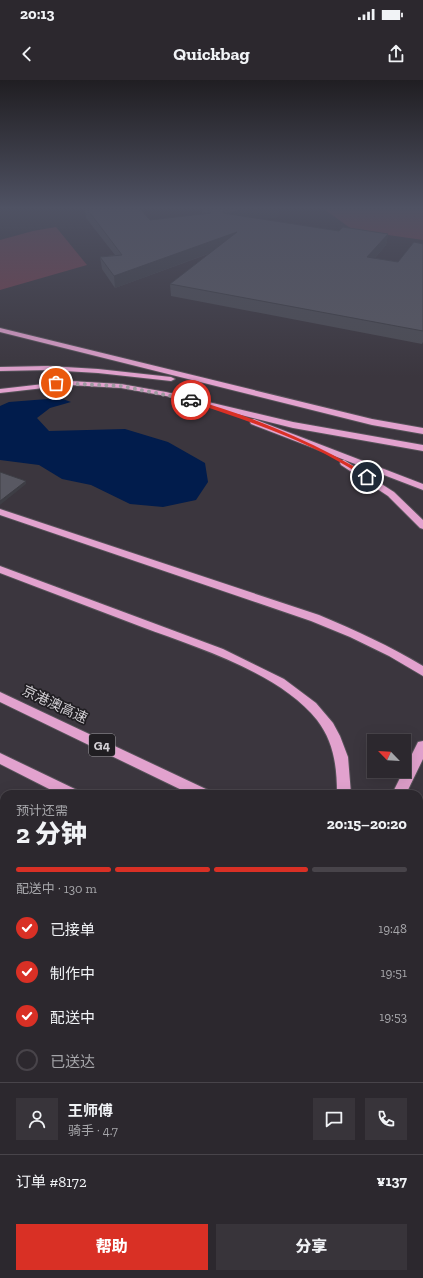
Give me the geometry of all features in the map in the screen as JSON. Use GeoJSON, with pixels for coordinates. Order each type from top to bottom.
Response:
{"type":"FeatureCollection","features":[{"type":"Feature","properties":{"kind":"highway"},"geometry":{"type":"LineString","coordinates":[[0,330],[372,422],[423,431]]}},
{"type":"Feature","properties":{"kind":"highway"},"geometry":{"type":"LineString","coordinates":[[0,369],[48,368],[98,371],[229,387]]}},
{"type":"Feature","properties":{"kind":"highway"},"geometry":{"type":"LineString","coordinates":[[0,386],[17,384],[70,383],[121,386],[194,401],[293,425],[423,448]]}},
{"type":"Feature","properties":{"kind":"highway"},"geometry":{"type":"LineString","coordinates":[[0,391],[70,383]]}},
{"type":"Feature","properties":{"kind":"highway"},"geometry":{"type":"LineString","coordinates":[[194,401],[423,487]]}},
{"type":"Feature","properties":{"kind":"highway"},"geometry":{"type":"LineString","coordinates":[[301,440],[355,469],[391,494],[423,526]]}},
{"type":"Feature","properties":{"kind":"highway"},"geometry":{"type":"LineString","coordinates":[[0,512],[315,618],[354,634],[393,653],[423,672]]}},
{"type":"Feature","properties":{"kind":"highway"},"geometry":{"type":"LineString","coordinates":[[0,569],[208,648],[265,674],[292,690],[312,706],[325,722],[339,745],[344,774],[344,790]]}},
{"type":"Feature","properties":{"kind":"highway","name":"京港澳高速"},"geometry":{"type":"LineString","coordinates":[[0,696],[195,790]]}},
{"type":"Feature","properties":{"kind":"highway"},"geometry":{"type":"LineString","coordinates":[[401,790],[423,746]]}},
{"type":"Feature","properties":{"kind":"highway"},"geometry":{"type":"LineString","coordinates":[[0,758],[64,790]]}},
{"type":"Feature","properties":{"kind":"shaded area"},"geometry":{"type":"Polygon","coordinates":[[[0,265],[87,265],[0,290],[0,265]]]}},
{"type":"Feature","properties":{"kind":"water"},"geometry":{"type":"Polygon","coordinates":[[[60,398],[71,402],[50,408],[37,418],[49,431],[125,429],[168,442],[205,463],[208,482],[196,500],[163,507],[130,504],[91,485],[62,479],[39,465],[0,460],[0,406],[9,402],[60,398]]]}},
{"type":"Feature","properties":{"kind":"building"},"geometry":{"type":"Polygon","coordinates":[[[106,265],[145,265],[114,276],[106,265]]]}},
{"type":"Feature","properties":{"kind":"building"},"geometry":{"type":"Polygon","coordinates":[[[195,265],[423,265],[423,331],[170,284],[195,265]]]}},
{"type":"Feature","properties":{"kind":"building"},"geometry":{"type":"Polygon","coordinates":[[[0,472],[26,481],[0,501],[0,472]]]}},
{"type":"Feature","properties":{"kind":"way so far"},"geometry":{"type":"LineString","coordinates":[[56,383],[121,386],[191,400]]}},
{"type":"Feature","properties":{"kind":"route"},"geometry":{"type":"LineString","coordinates":[[191,400],[301,440],[367,477]]}}]}
